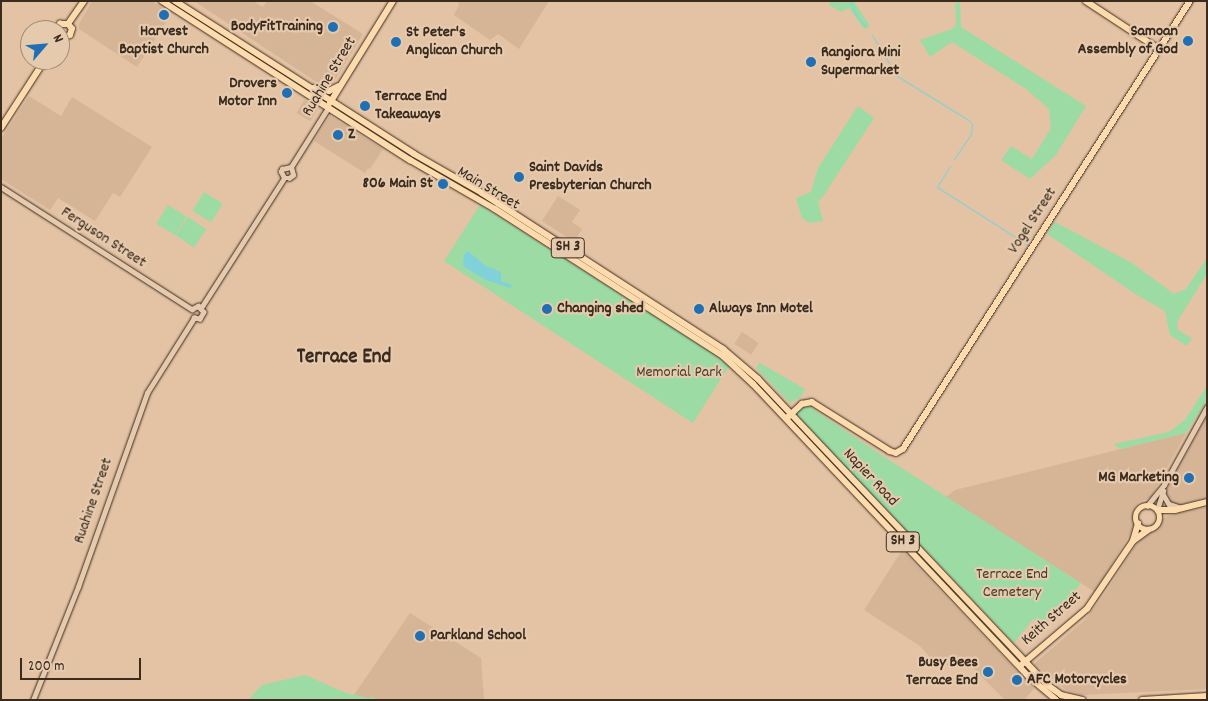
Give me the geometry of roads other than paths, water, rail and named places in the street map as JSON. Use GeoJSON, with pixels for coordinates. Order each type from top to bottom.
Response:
{"type":"FeatureCollection","features":[{"type":"Feature","properties":{"kind":"highway","name":"Main Street"},"geometry":{"type":"LineString","coordinates":[[162,1],[330,105],[482,193],[710,339],[747,368],[788,416]]}},
{"type":"Feature","properties":{"kind":"highway","name":"Main Street"},"geometry":{"type":"LineString","coordinates":[[175,1],[304,84],[330,105]]}},
{"type":"Feature","properties":{"kind":"highway"},"geometry":{"type":"LineString","coordinates":[[304,84],[324,91],[339,86]]}},
{"type":"Feature","properties":{"kind":"highway","name":"Napier Road"},"geometry":{"type":"LineString","coordinates":[[788,416],[1022,664],[1041,689],[1056,700]]}},
{"type":"Feature","properties":{"kind":"highway","name":"Napier Road"},"geometry":{"type":"LineString","coordinates":[[1022,664],[1054,691],[1069,698],[1082,700]]}},
{"type":"Feature","properties":{"kind":"highway"},"geometry":{"type":"LineString","coordinates":[[1142,700],[1207,696]]}},
{"type":"Feature","properties":{"kind":"main road"},"geometry":{"type":"LineString","coordinates":[[70,21],[84,1]]}},
{"type":"Feature","properties":{"kind":"main road","name":"Ruahine Street"},"geometry":{"type":"LineString","coordinates":[[330,105],[339,86],[393,1]]}},
{"type":"Feature","properties":{"kind":"main road"},"geometry":{"type":"LineString","coordinates":[[1086,1],[1159,49]]}},
{"type":"Feature","properties":{"kind":"main road","name":"Vogel Street"},"geometry":{"type":"LineString","coordinates":[[788,416],[802,404],[812,402],[896,454],[903,449],[1190,1]]}},
{"type":"Feature","properties":{"kind":"main road"},"geometry":{"type":"LineString","coordinates":[[1,128],[39,70]]}},
{"type":"Feature","properties":{"kind":"main road"},"geometry":{"type":"LineString","coordinates":[[1174,510],[1154,528],[1148,530],[1138,524],[1138,512],[1147,506],[1158,510],[1174,510],[1207,502]]}},
{"type":"Feature","properties":{"kind":"main road"},"geometry":{"type":"LineString","coordinates":[[1158,510],[1160,521]]}},
{"type":"Feature","properties":{"kind":"main road","name":"Keith Street"},"geometry":{"type":"LineString","coordinates":[[1022,664],[1087,609],[1133,541],[1138,524]]}},
{"type":"Feature","properties":{"kind":"main road","name":"Keith Street"},"geometry":{"type":"LineString","coordinates":[[1133,541],[1148,530]]}},
{"type":"Feature","properties":{"kind":"street","name":"Ruahine Street"},"geometry":{"type":"LineString","coordinates":[[291,167],[330,105]]}},
{"type":"Feature","properties":{"kind":"street"},"geometry":{"type":"LineString","coordinates":[[291,167],[293,176],[284,178],[281,172],[282,169],[291,167]]}},
{"type":"Feature","properties":{"kind":"street"},"geometry":{"type":"LineString","coordinates":[[201,308],[284,178]]}},
{"type":"Feature","properties":{"kind":"street","name":"Ferguson Street"},"geometry":{"type":"LineString","coordinates":[[1,188],[192,310]]}},
{"type":"Feature","properties":{"kind":"street"},"geometry":{"type":"LineString","coordinates":[[196,307],[201,308],[204,312],[203,316],[199,319],[194,318],[191,314],[192,310],[196,307]]}},
{"type":"Feature","properties":{"kind":"street","name":"Ruahine Street"},"geometry":{"type":"LineString","coordinates":[[33,700],[78,587],[147,393],[194,318]]}},
{"type":"Feature","properties":{"kind":"street"},"geometry":{"type":"LineString","coordinates":[[1147,506],[1164,485],[1207,408]]}},
{"type":"Feature","properties":{"kind":"street"},"geometry":{"type":"LineString","coordinates":[[1158,510],[1164,485]]}},
{"type":"Feature","properties":{"kind":"street"},"geometry":{"type":"LineString","coordinates":[[1162,492],[1169,504],[1182,508]]}},
{"type":"Feature","properties":{"kind":"water"},"geometry":{"type":"Polygon","coordinates":[[[468,251],[486,266],[501,272],[501,281],[512,285],[511,288],[486,280],[466,268],[463,265],[464,255],[468,251]]]}},
{"type":"Feature","properties":{"kind":"waterway"},"geometry":{"type":"LineString","coordinates":[[850,1],[855,13],[866,27]]}},
{"type":"Feature","properties":{"kind":"waterway"},"geometry":{"type":"LineString","coordinates":[[872,35],[897,76],[967,119],[972,124],[971,134],[954,159]]}},
{"type":"Feature","properties":{"kind":"waterway"},"geometry":{"type":"LineString","coordinates":[[950,166],[937,187],[1028,245]]}},
{"type":"Feature","properties":{"kind":"place","name":"Harvest Baptist Church"},"geometry":{"type":"Point","coordinates":[164,15]}},
{"type":"Feature","properties":{"kind":"place","name":"BodyFitTraining"},"geometry":{"type":"Point","coordinates":[333,27]}},
{"type":"Feature","properties":{"kind":"place","name":"Samoan Assembly of God"},"geometry":{"type":"Point","coordinates":[1188,41]}},
{"type":"Feature","properties":{"kind":"place","name":"St Peter's Anglican Church"},"geometry":{"type":"Point","coordinates":[396,42]}},
{"type":"Feature","properties":{"kind":"place","name":"Rangiora Mini Supermarket"},"geometry":{"type":"Point","coordinates":[811,62]}},
{"type":"Feature","properties":{"kind":"place","name":"Drovers Motor Inn"},"geometry":{"type":"Point","coordinates":[287,93]}},
{"type":"Feature","properties":{"kind":"place","name":"Terrace End Takeaways"},"geometry":{"type":"Point","coordinates":[365,106]}},
{"type":"Feature","properties":{"kind":"place","name":"Z"},"geometry":{"type":"Point","coordinates":[338,135]}},
{"type":"Feature","properties":{"kind":"place","name":"Saint Davids Presbyterian Church"},"geometry":{"type":"Point","coordinates":[519,177]}},
{"type":"Feature","properties":{"kind":"place","name":"806 Main St"},"geometry":{"type":"Point","coordinates":[443,184]}},
{"type":"Feature","properties":{"kind":"place","name":"Changing shed"},"geometry":{"type":"Point","coordinates":[547,309]}},
{"type":"Feature","properties":{"kind":"place","name":"Always Inn Motel"},"geometry":{"type":"Point","coordinates":[699,309]}},
{"type":"Feature","properties":{"kind":"place","name":"MG Marketing"},"geometry":{"type":"Point","coordinates":[1189,478]}},
{"type":"Feature","properties":{"kind":"place","name":"Parkland School"},"geometry":{"type":"Point","coordinates":[420,636]}},
{"type":"Feature","properties":{"kind":"place","name":"Busy Bees Terrace End"},"geometry":{"type":"Point","coordinates":[988,672]}},
{"type":"Feature","properties":{"kind":"place","name":"AFC Motorcycles"},"geometry":{"type":"Point","coordinates":[1017,680]}},
{"type":"Feature","properties":{"kind":"district","name":"Terrace End"},"geometry":{"type":"Point","coordinates":[344,358]}},
{"type":"Feature","properties":{"kind":"park label","name":"Memorial Park"},"geometry":{"type":"Point","coordinates":[679,373]}},
{"type":"Feature","properties":{"kind":"park label","name":"Terrace End Cemetery"},"geometry":{"type":"Point","coordinates":[1012,584]}}]}
